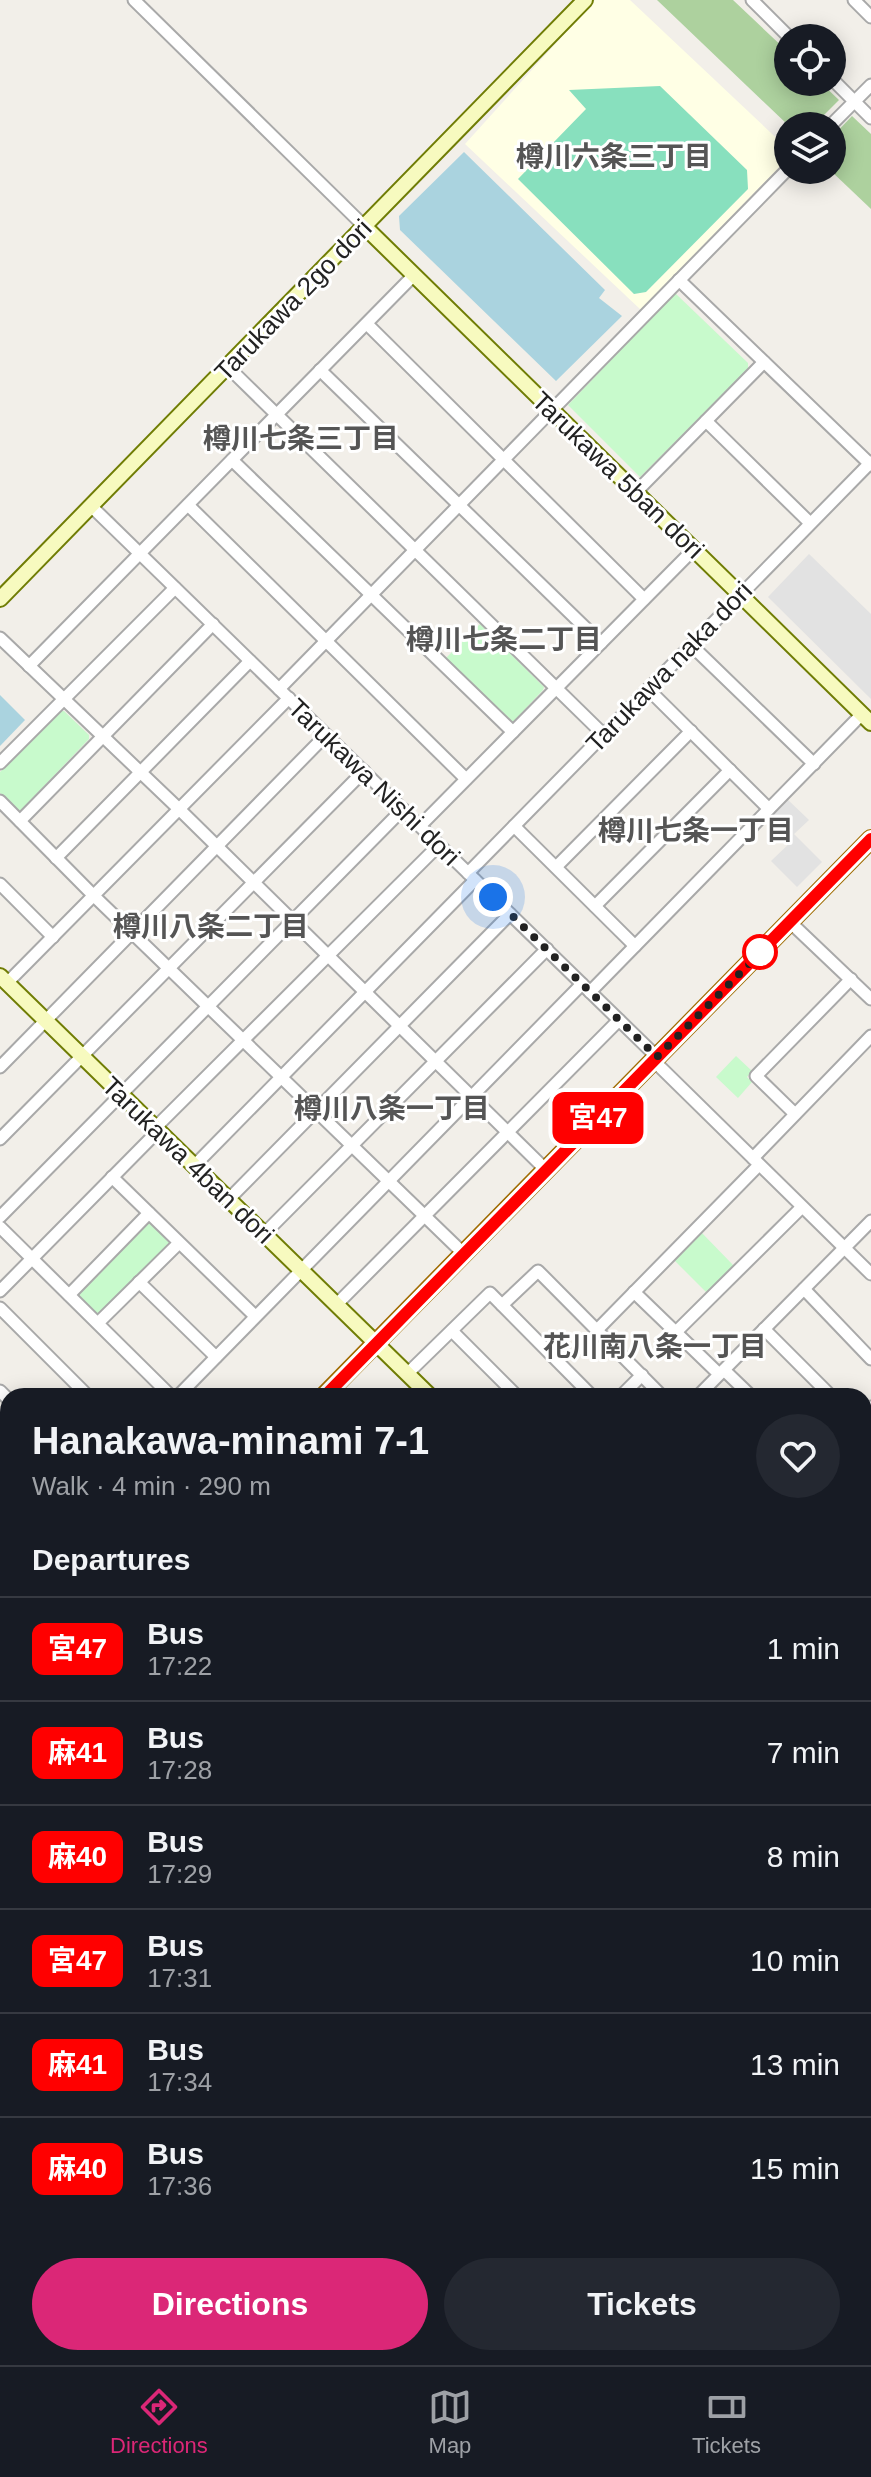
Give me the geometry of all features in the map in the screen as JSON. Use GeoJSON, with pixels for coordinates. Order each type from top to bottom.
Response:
{"type":"FeatureCollection","features":[{"type":"Feature","properties":{"kind":"main road"},"geometry":{"type":"LineString","coordinates":[[332,1388],[871,839]]}},
{"type":"Feature","properties":{"kind":"street"},"geometry":{"type":"LineString","coordinates":[[134,0],[365,227]]}},
{"type":"Feature","properties":{"kind":"street","name":"Tarukawa 2go dori"},"geometry":{"type":"LineString","coordinates":[[0,599],[585,0]]}},
{"type":"Feature","properties":{"kind":"street"},"geometry":{"type":"LineString","coordinates":[[752,0],[776,24]]}},
{"type":"Feature","properties":{"kind":"street"},"geometry":{"type":"LineString","coordinates":[[854,0],[871,17]]}},
{"type":"Feature","properties":{"kind":"street"},"geometry":{"type":"LineString","coordinates":[[843,112],[871,85]]}},
{"type":"Feature","properties":{"kind":"street"},"geometry":{"type":"LineString","coordinates":[[846,93],[871,118]]}},
{"type":"Feature","properties":{"kind":"street"},"geometry":{"type":"LineString","coordinates":[[279,689],[774,183]]}},
{"type":"Feature","properties":{"kind":"street","name":"Tarukawa 5ban dori"},"geometry":{"type":"LineString","coordinates":[[365,227],[867,719]]}},
{"type":"Feature","properties":{"kind":"street"},"geometry":{"type":"LineString","coordinates":[[29,666],[414,275]]}},
{"type":"Feature","properties":{"kind":"street"},"geometry":{"type":"LineString","coordinates":[[679,280],[871,463]]}},
{"type":"Feature","properties":{"kind":"street"},"geometry":{"type":"LineString","coordinates":[[367,324],[644,599]]}},
{"type":"Feature","properties":{"kind":"street"},"geometry":{"type":"LineString","coordinates":[[636,492],[764,362]]}},
{"type":"Feature","properties":{"kind":"street"},"geometry":{"type":"LineString","coordinates":[[228,367],[603,734]]}},
{"type":"Feature","properties":{"kind":"street"},"geometry":{"type":"LineString","coordinates":[[320,370],[601,643]]}},
{"type":"Feature","properties":{"kind":"street"},"geometry":{"type":"LineString","coordinates":[[706,421],[810,523]]}},
{"type":"Feature","properties":{"kind":"street"},"geometry":{"type":"LineString","coordinates":[[232,460],[513,732]]}},
{"type":"Feature","properties":{"kind":"street","name":"Tarukawa naka dori"},"geometry":{"type":"LineString","coordinates":[[194,1166],[364,991],[472,876],[514,826],[871,463]]}},
{"type":"Feature","properties":{"kind":"street"},"geometry":{"type":"LineString","coordinates":[[188,505],[466,779]]}},
{"type":"Feature","properties":{"kind":"street","name":"Tarukawa Nishi dori"},"geometry":{"type":"LineString","coordinates":[[91,506],[547,949],[871,1274]]}},
{"type":"Feature","properties":{"kind":"street"},"geometry":{"type":"LineString","coordinates":[[420,826],[694,549]]}},
{"type":"Feature","properties":{"kind":"street"},"geometry":{"type":"LineString","coordinates":[[0,763],[175,588]]}},
{"type":"Feature","properties":{"kind":"street"},"geometry":{"type":"LineString","coordinates":[[20,821],[213,624]]}},
{"type":"Feature","properties":{"kind":"street"},"geometry":{"type":"LineString","coordinates":[[0,638],[179,809],[546,1170]]}},
{"type":"Feature","properties":{"kind":"street"},"geometry":{"type":"LineString","coordinates":[[691,645],[814,764]]}},
{"type":"Feature","properties":{"kind":"street"},"geometry":{"type":"LineString","coordinates":[[56,858],[250,661]]}},
{"type":"Feature","properties":{"kind":"street"},"geometry":{"type":"LineString","coordinates":[[648,689],[769,809]]}},
{"type":"Feature","properties":{"kind":"street"},"geometry":{"type":"LineString","coordinates":[[4,980],[53,937],[289,698]]}},
{"type":"Feature","properties":{"kind":"street"},"geometry":{"type":"LineString","coordinates":[[186,1388],[470,1096],[635,946],[814,764],[867,719]]}},
{"type":"Feature","properties":{"kind":"street"},"geometry":{"type":"LineString","coordinates":[[556,867],[691,731]]}},
{"type":"Feature","properties":{"kind":"street"},"geometry":{"type":"LineString","coordinates":[[0,1067],[326,735]]}},
{"type":"Feature","properties":{"kind":"street"},"geometry":{"type":"LineString","coordinates":[[595,906],[730,770]]}},
{"type":"Feature","properties":{"kind":"street"},"geometry":{"type":"LineString","coordinates":[[0,1139],[364,771]]}},
{"type":"Feature","properties":{"kind":"street"},"geometry":{"type":"LineString","coordinates":[[0,801],[464,1254]]}},
{"type":"Feature","properties":{"kind":"street"},"geometry":{"type":"LineString","coordinates":[[0,1217],[403,809]]}},
{"type":"Feature","properties":{"kind":"street"},"geometry":{"type":"LineString","coordinates":[[514,826],[635,946]]}},
{"type":"Feature","properties":{"kind":"street"},"geometry":{"type":"LineString","coordinates":[[0,1291],[439,845]]}},
{"type":"Feature","properties":{"kind":"street"},"geometry":{"type":"LineString","coordinates":[[0,884],[53,937]]}},
{"type":"Feature","properties":{"kind":"street"},"geometry":{"type":"LineString","coordinates":[[228,1200],[510,914]]}},
{"type":"Feature","properties":{"kind":"street"},"geometry":{"type":"LineString","coordinates":[[790,922],[871,999]]}},
{"type":"Feature","properties":{"kind":"street"},"geometry":{"type":"LineString","coordinates":[[264,1234],[547,949]]}},
{"type":"Feature","properties":{"kind":"street"},"geometry":{"type":"LineString","coordinates":[[795,1114],[756,1076],[851,979]]}},
{"type":"Feature","properties":{"kind":"street","name":"Tarukawa 4ban dori"},"geometry":{"type":"LineString","coordinates":[[4,980],[422,1388]]}},
{"type":"Feature","properties":{"kind":"street"},"geometry":{"type":"LineString","coordinates":[[336,1305],[619,1020]]}},
{"type":"Feature","properties":{"kind":"street"},"geometry":{"type":"LineString","coordinates":[[597,1330],[756,1161],[795,1114],[871,1036]]}},
{"type":"Feature","properties":{"kind":"street"},"geometry":{"type":"LineString","coordinates":[[112,1177],[255,1316]]}},
{"type":"Feature","properties":{"kind":"street"},"geometry":{"type":"LineString","coordinates":[[676,1332],[802,1207]]}},
{"type":"Feature","properties":{"kind":"street"},"geometry":{"type":"LineString","coordinates":[[69,1295],[149,1213]]}},
{"type":"Feature","properties":{"kind":"street"},"geometry":{"type":"LineString","coordinates":[[706,1388],[871,1221]]}},
{"type":"Feature","properties":{"kind":"street"},"geometry":{"type":"LineString","coordinates":[[0,1227],[163,1388]]}},
{"type":"Feature","properties":{"kind":"street"},"geometry":{"type":"LineString","coordinates":[[98,1323],[179,1243]]}},
{"type":"Feature","properties":{"kind":"street"},"geometry":{"type":"LineString","coordinates":[[502,1305],[538,1271],[654,1388]]}},
{"type":"Feature","properties":{"kind":"street"},"geometry":{"type":"LineString","coordinates":[[139,1282],[216,1357]]}},
{"type":"Feature","properties":{"kind":"street"},"geometry":{"type":"LineString","coordinates":[[804,1289],[871,1359]]}},
{"type":"Feature","properties":{"kind":"street"},"geometry":{"type":"LineString","coordinates":[[634,1292],[741,1388]]}},
{"type":"Feature","properties":{"kind":"street"},"geometry":{"type":"LineString","coordinates":[[407,1374],[490,1293],[584,1388]]}},
{"type":"Feature","properties":{"kind":"street"},"geometry":{"type":"LineString","coordinates":[[0,1308],[80,1388]]}},
{"type":"Feature","properties":{"kind":"street"},"geometry":{"type":"LineString","coordinates":[[764,1329],[823,1388]]}},
{"type":"Feature","properties":{"kind":"street"},"geometry":{"type":"LineString","coordinates":[[452,1331],[509,1388]]}},
{"type":"Feature","properties":{"kind":"street"},"geometry":{"type":"LineString","coordinates":[[629,1388],[642,1375]]}},
{"type":"Feature","properties":{"kind":"shaded area"},"geometry":{"type":"Polygon","coordinates":[[[595,0],[630,0],[774,136],[774,172],[641,310],[465,144],[595,0]]]}},
{"type":"Feature","properties":{"kind":"shaded area"},"geometry":{"type":"Polygon","coordinates":[[[809,554],[871,614],[871,699],[768,597],[809,554]]]}},
{"type":"Feature","properties":{"kind":"shaded area"},"geometry":{"type":"Polygon","coordinates":[[[787,799],[809,820],[794,834],[822,862],[797,887],[771,861],[792,841],[768,817],[787,799]]]}},
{"type":"Feature","properties":{"kind":"green space"},"geometry":{"type":"Polygon","coordinates":[[[657,0],[733,0],[774,39],[774,96],[835,96],[839,100],[827,112],[774,112],[657,0]]]}},
{"type":"Feature","properties":{"kind":"green space"},"geometry":{"type":"Polygon","coordinates":[[[660,86],[747,170],[748,189],[646,292],[634,294],[518,179],[586,109],[569,90],[660,86]]]}},
{"type":"Feature","properties":{"kind":"green space"},"geometry":{"type":"Polygon","coordinates":[[[852,116],[871,134],[871,209],[845,184],[846,122],[852,116]]]}},
{"type":"Feature","properties":{"kind":"green space"},"geometry":{"type":"Polygon","coordinates":[[[675,293],[748,363],[748,369],[640,477],[568,405],[675,293]]]}},
{"type":"Feature","properties":{"kind":"green space"},"geometry":{"type":"Polygon","coordinates":[[[480,624],[544,687],[513,722],[445,659],[480,624]]]}},
{"type":"Feature","properties":{"kind":"green space"},"geometry":{"type":"Polygon","coordinates":[[[60,711],[64,711],[89,735],[89,739],[18,810],[0,793],[0,772],[60,711]]]}},
{"type":"Feature","properties":{"kind":"green space"},"geometry":{"type":"Polygon","coordinates":[[[736,1056],[752,1071],[747,1077],[752,1082],[738,1098],[716,1077],[736,1056]]]}},
{"type":"Feature","properties":{"kind":"green space"},"geometry":{"type":"Polygon","coordinates":[[[147,1224],[152,1224],[169,1241],[169,1245],[100,1314],[96,1314],[79,1298],[79,1294],[147,1224]]]}},
{"type":"Feature","properties":{"kind":"green space"},"geometry":{"type":"Polygon","coordinates":[[[700,1231],[734,1266],[707,1293],[673,1259],[700,1231]]]}},
{"type":"Feature","properties":{"kind":"water"},"geometry":{"type":"Polygon","coordinates":[[[464,152],[605,290],[599,298],[622,316],[556,381],[400,230],[399,216],[464,152]]]}},
{"type":"Feature","properties":{"kind":"water"},"geometry":{"type":"Polygon","coordinates":[[[0,695],[25,720],[0,746],[0,695]]]}},
{"type":"Feature","properties":{"kind":"bus line","name":"宮47"},"geometry":{"type":"LineString","coordinates":[[333,1388],[871,839]]}},
{"type":"Feature","properties":{"kind":"district","name":"樽川六条三丁目"},"geometry":{"type":"Point","coordinates":[614,156]}},
{"type":"Feature","properties":{"kind":"district","name":"樽川七条三丁目"},"geometry":{"type":"Point","coordinates":[301,438]}},
{"type":"Feature","properties":{"kind":"district","name":"樽川七条二丁目"},"geometry":{"type":"Point","coordinates":[504,639]}},
{"type":"Feature","properties":{"kind":"district","name":"樽川七条一丁目"},"geometry":{"type":"Point","coordinates":[696,830]}},
{"type":"Feature","properties":{"kind":"district","name":"樽川八条二丁目"},"geometry":{"type":"Point","coordinates":[211,926]}},
{"type":"Feature","properties":{"kind":"district","name":"樽川八条一丁目"},"geometry":{"type":"Point","coordinates":[392,1108]}},
{"type":"Feature","properties":{"kind":"district","name":"花川南八条一丁目"},"geometry":{"type":"Point","coordinates":[655,1346]}},
{"type":"Feature","properties":{"kind":"route"},"geometry":{"type":"LineString","coordinates":[[493,897],[657,1057],[770,943],[760,952]]}}]}
